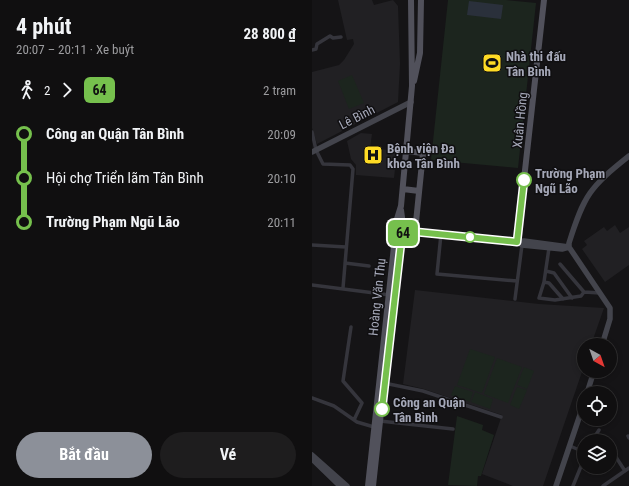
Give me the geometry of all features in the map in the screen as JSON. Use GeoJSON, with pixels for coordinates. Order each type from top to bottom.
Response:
{"type":"FeatureCollection","features":[{"type":"Feature","properties":{"kind":"main road","name":"Hoàng Văn Thụ"},"geometry":{"type":"LineString","coordinates":[[412,86],[420,53],[422,0]]}},
{"type":"Feature","properties":{"kind":"main road","name":"Xuân Hồng"},"geometry":{"type":"LineString","coordinates":[[520,244],[544,0]]}},
{"type":"Feature","properties":{"kind":"main road","name":"Hoàng Văn Thụ"},"geometry":{"type":"LineString","coordinates":[[374,486],[397,219],[401,206],[411,102],[410,1]]}},
{"type":"Feature","properties":{"kind":"main road"},"geometry":{"type":"LineString","coordinates":[[406,152],[423,153],[415,232]]}},
{"type":"Feature","properties":{"kind":"main road"},"geometry":{"type":"LineString","coordinates":[[403,189],[419,191]]}},
{"type":"Feature","properties":{"kind":"main road"},"geometry":{"type":"LineString","coordinates":[[401,206],[402,221],[407,231],[520,244]]}},
{"type":"Feature","properties":{"kind":"main road","name":"Hoàng Văn Thụ"},"geometry":{"type":"LineString","coordinates":[[391,295],[400,237],[407,231]]}},
{"type":"Feature","properties":{"kind":"main road","name":"Hoàng Văn Thụ"},"geometry":{"type":"LineString","coordinates":[[368,486],[374,427],[390,308]]}},
{"type":"Feature","properties":{"kind":"street"},"geometry":{"type":"LineString","coordinates":[[312,50],[316,49],[320,41],[330,36],[333,38],[341,37]]}},
{"type":"Feature","properties":{"kind":"street","name":"Lê Bình"},"geometry":{"type":"LineString","coordinates":[[314,151],[411,102]]}},
{"type":"Feature","properties":{"kind":"street"},"geometry":{"type":"LineString","coordinates":[[312,132],[314,151],[323,164],[350,165],[353,168],[343,288]]}},
{"type":"Feature","properties":{"kind":"street"},"geometry":{"type":"LineString","coordinates":[[604,338],[610,312],[608,304],[569,247],[569,242],[582,203],[599,181],[629,156]]}},
{"type":"Feature","properties":{"kind":"street"},"geometry":{"type":"LineString","coordinates":[[441,234],[437,274],[517,281]]}},
{"type":"Feature","properties":{"kind":"street"},"geometry":{"type":"LineString","coordinates":[[520,244],[524,241],[569,247]]}},
{"type":"Feature","properties":{"kind":"street"},"geometry":{"type":"LineString","coordinates":[[520,244],[562,249],[569,247]]}},
{"type":"Feature","properties":{"kind":"street"},"geometry":{"type":"LineString","coordinates":[[515,299],[520,244]]}},
{"type":"Feature","properties":{"kind":"street"},"geometry":{"type":"LineString","coordinates":[[312,245],[346,247]]}},
{"type":"Feature","properties":{"kind":"street"},"geometry":{"type":"LineString","coordinates":[[549,248],[546,272],[539,298],[572,298],[581,296],[584,292]]}},
{"type":"Feature","properties":{"kind":"street"},"geometry":{"type":"LineString","coordinates":[[345,263],[369,266]]}},
{"type":"Feature","properties":{"kind":"street"},"geometry":{"type":"LineString","coordinates":[[560,264],[584,292],[601,293]]}},
{"type":"Feature","properties":{"kind":"street"},"geometry":{"type":"LineString","coordinates":[[546,272],[554,273],[572,298]]}},
{"type":"Feature","properties":{"kind":"street"},"geometry":{"type":"LineString","coordinates":[[544,282],[549,283],[563,299]]}},
{"type":"Feature","properties":{"kind":"street"},"geometry":{"type":"LineString","coordinates":[[312,285],[391,295]]}},
{"type":"Feature","properties":{"kind":"street"},"geometry":{"type":"LineString","coordinates":[[351,327],[343,381],[362,403],[354,420]]}},
{"type":"Feature","properties":{"kind":"street"},"geometry":{"type":"LineString","coordinates":[[384,383],[423,391],[501,417]]}},
{"type":"Feature","properties":{"kind":"street"},"geometry":{"type":"LineString","coordinates":[[312,398],[334,406],[354,420],[374,427]]}},
{"type":"Feature","properties":{"kind":"street"},"geometry":{"type":"LineString","coordinates":[[380,421],[453,429]]}},
{"type":"Feature","properties":{"kind":"street"},"geometry":{"type":"LineString","coordinates":[[556,486],[577,424]]}},
{"type":"Feature","properties":{"kind":"street"},"geometry":{"type":"LineString","coordinates":[[596,434],[599,430]]}},
{"type":"Feature","properties":{"kind":"street"},"geometry":{"type":"LineString","coordinates":[[570,446],[577,449]]}},
{"type":"Feature","properties":{"kind":"street"},"geometry":{"type":"LineString","coordinates":[[312,455],[348,486]]}},
{"type":"Feature","properties":{"kind":"street"},"geometry":{"type":"LineString","coordinates":[[617,459],[625,471]]}},
{"type":"Feature","properties":{"kind":"street"},"geometry":{"type":"LineString","coordinates":[[312,460],[340,486]]}},
{"type":"Feature","properties":{"kind":"street"},"geometry":{"type":"LineString","coordinates":[[603,486],[629,468]]}},
{"type":"Feature","properties":{"kind":"street"},"geometry":{"type":"LineString","coordinates":[[573,486],[578,474]]}},
{"type":"Feature","properties":{"kind":"shaded area"},"geometry":{"type":"Polygon","coordinates":[[[338,0],[372,0],[374,5],[393,0],[398,6],[400,64],[398,102],[317,144],[312,128],[312,72],[339,65],[354,44],[353,39],[347,40],[338,0]]]}},
{"type":"Feature","properties":{"kind":"shaded area"},"geometry":{"type":"Polygon","coordinates":[[[448,0],[506,0],[536,3],[518,168],[431,160],[448,0]]]}},
{"type":"Feature","properties":{"kind":"shaded area"},"geometry":{"type":"Polygon","coordinates":[[[469,1],[503,5],[501,19],[467,15],[469,1]]]}},
{"type":"Feature","properties":{"kind":"shaded area"},"geometry":{"type":"Polygon","coordinates":[[[352,75],[364,103],[349,109],[338,81],[352,75]]]}},
{"type":"Feature","properties":{"kind":"shaded area","name":"Bệnh viện Đa khoa Tân Bình"},"geometry":{"type":"Polygon","coordinates":[[[361,133],[372,134],[370,148],[397,151],[394,178],[356,175],[356,165],[351,159],[347,141],[361,133]]]}},
{"type":"Feature","properties":{"kind":"shaded area"},"geometry":{"type":"Polygon","coordinates":[[[615,225],[620,233],[629,227],[629,265],[605,282],[582,249],[587,245],[584,241],[604,227],[607,231],[615,225]]]}},
{"type":"Feature","properties":{"kind":"shaded area"},"geometry":{"type":"Polygon","coordinates":[[[415,290],[539,304],[604,308],[593,338],[577,338],[577,378],[580,378],[543,486],[513,486],[482,474],[502,415],[424,389],[403,384],[415,290]]]}},
{"type":"Feature","properties":{"kind":"shaded area"},"geometry":{"type":"Polygon","coordinates":[[[470,349],[495,357],[482,393],[457,385],[470,349]]]}},
{"type":"Feature","properties":{"kind":"shaded area"},"geometry":{"type":"Polygon","coordinates":[[[497,358],[522,367],[508,403],[484,394],[497,358]]]}},
{"type":"Feature","properties":{"kind":"shaded area"},"geometry":{"type":"Polygon","coordinates":[[[524,367],[534,371],[527,389],[517,385],[524,367]]]}},
{"type":"Feature","properties":{"kind":"shaded area"},"geometry":{"type":"Polygon","coordinates":[[[455,386],[473,392],[470,402],[451,395],[455,386]]]}},
{"type":"Feature","properties":{"kind":"shaded area"},"geometry":{"type":"Polygon","coordinates":[[[517,387],[527,390],[519,409],[510,405],[517,387]]]}},
{"type":"Feature","properties":{"kind":"shaded area"},"geometry":{"type":"Polygon","coordinates":[[[475,392],[493,399],[490,409],[471,402],[475,392]]]}},
{"type":"Feature","properties":{"kind":"shaded area"},"geometry":{"type":"Polygon","coordinates":[[[457,416],[483,425],[482,430],[494,435],[481,476],[478,476],[477,486],[448,485],[457,416]]]}},
{"type":"Feature","properties":{"kind":"bus line","name":"64"},"geometry":{"type":"LineString","coordinates":[[382,409],[400,237],[407,231],[517,242],[524,180]]}},
{"type":"Feature","properties":{"kind":"place","name":"Nhà thi đấu Tân Bình"},"geometry":{"type":"Point","coordinates":[492,63]}},
{"type":"Feature","properties":{"kind":"place","name":"Bệnh viện Đa khoa Tân Bình"},"geometry":{"type":"Point","coordinates":[373,155]}},
{"type":"Feature","properties":{"kind":"place","name":"Trường Phạm Ngũ Lão"},"geometry":{"type":"Point","coordinates":[524,180]}},
{"type":"Feature","properties":{"kind":"place","name":"Công an Quận Tân Bình"},"geometry":{"type":"Point","coordinates":[382,409]}}]}
